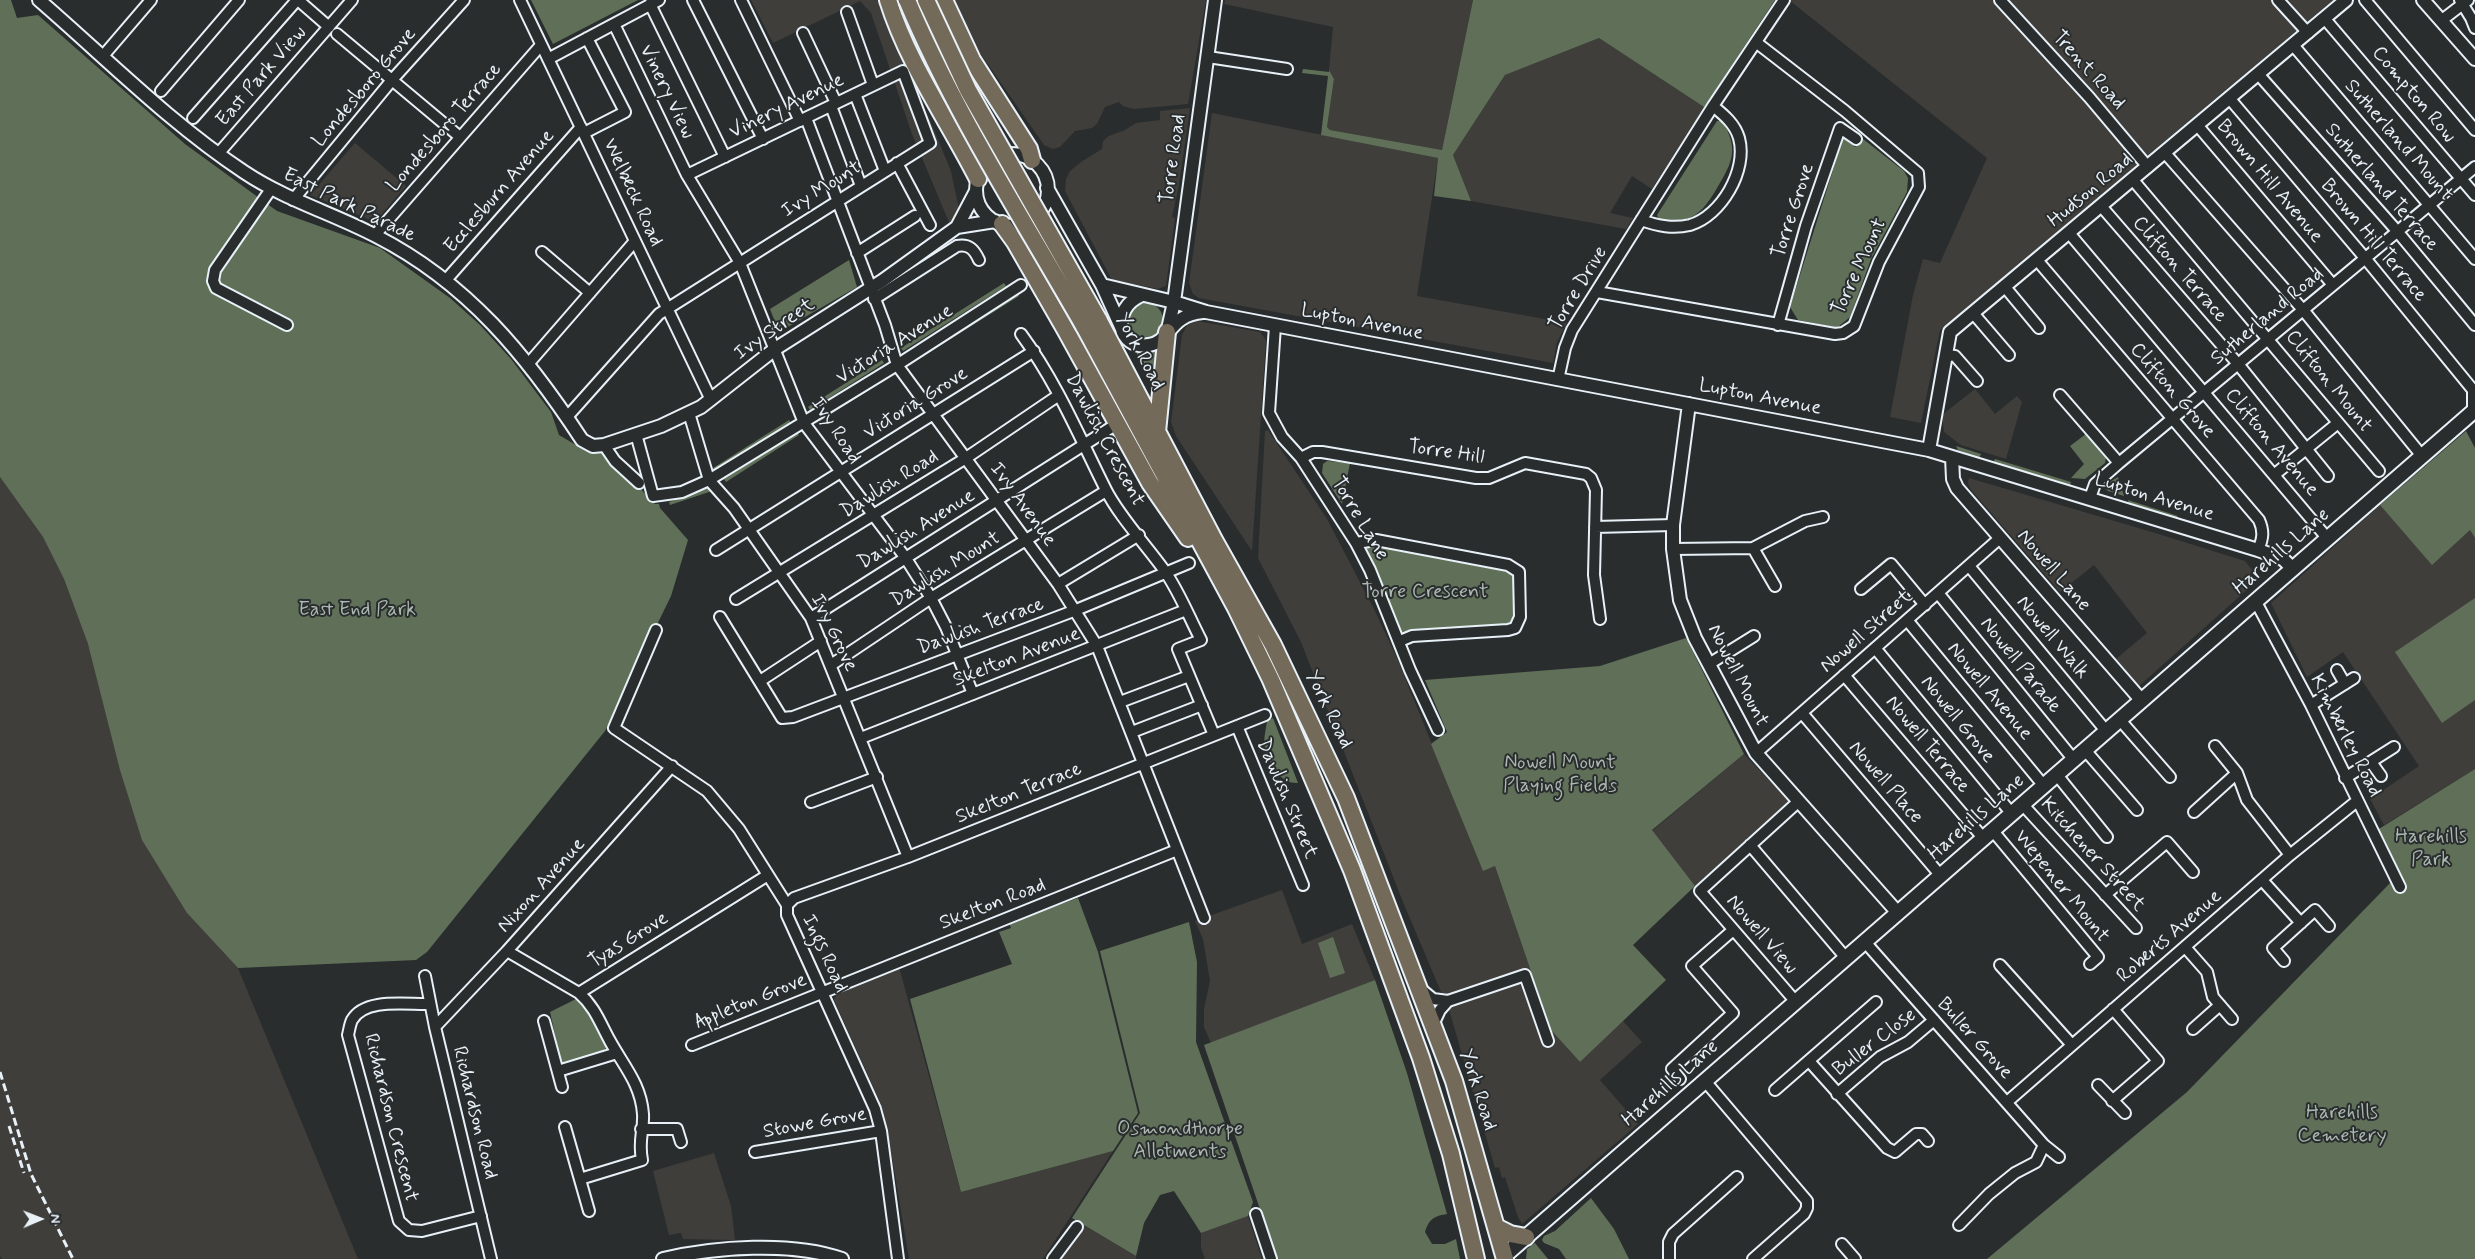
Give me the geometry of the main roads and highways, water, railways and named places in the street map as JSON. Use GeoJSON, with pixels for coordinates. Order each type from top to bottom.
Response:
{"type":"FeatureCollection","features":[{"type":"Feature","properties":{"kind":"highway"},"geometry":{"type":"LineString","coordinates":[[888,0],[906,44],[977,185]]}},
{"type":"Feature","properties":{"kind":"highway","name":"York Road"},"geometry":{"type":"LineString","coordinates":[[908,0],[927,46],[948,88],[1157,433],[1273,645],[1308,715],[1346,798],[1454,1081],[1496,1227],[1503,1258]]}},
{"type":"Feature","properties":{"kind":"highway","name":"York Road"},"geometry":{"type":"LineString","coordinates":[[926,0],[968,90],[1091,323],[1271,680],[1352,870],[1392,975],[1421,1058],[1451,1154],[1476,1259]]}},
{"type":"Feature","properties":{"kind":"highway"},"geometry":{"type":"LineString","coordinates":[[944,0],[972,60],[1029,149],[1032,160]]}},
{"type":"Feature","properties":{"kind":"highway"},"geometry":{"type":"LineString","coordinates":[[998,223],[1014,242],[1066,329],[1110,426],[1236,608]]}},
{"type":"Feature","properties":{"kind":"highway"},"geometry":{"type":"LineString","coordinates":[[1157,433],[1168,328]]}},
{"type":"Feature","properties":{"kind":"highway"},"geometry":{"type":"LineString","coordinates":[[1496,1227],[1510,1234],[1526,1236]]}},
{"type":"Feature","properties":{"kind":"main road","name":"Harehills Lane"},"geometry":{"type":"LineString","coordinates":[[1503,1258],[2474,411]]}},
{"type":"Feature","properties":{"kind":"railway"},"geometry":{"type":"LineString","coordinates":[[0,1072],[31,1174],[73,1259]]}},
{"type":"Feature","properties":{"kind":"railway"},"geometry":{"type":"LineString","coordinates":[[9,1126],[24,1173]]}},
{"type":"Feature","properties":{"kind":"park label","name":"Torre Crescent"},"geometry":{"type":"Point","coordinates":[1425,593]}},
{"type":"Feature","properties":{"kind":"park label","name":"East End Park"},"geometry":{"type":"Point","coordinates":[357,611]}},
{"type":"Feature","properties":{"kind":"park label","name":"Nowell Mount Playing Fields"},"geometry":{"type":"Point","coordinates":[1560,776]}},
{"type":"Feature","properties":{"kind":"park label","name":"Harehills Park"},"geometry":{"type":"Point","coordinates":[2431,850]}},
{"type":"Feature","properties":{"kind":"park label","name":"Harehills Cemetery"},"geometry":{"type":"Point","coordinates":[2342,1126]}},
{"type":"Feature","properties":{"kind":"park label","name":"Osmondthorpe Allotments"},"geometry":{"type":"Point","coordinates":[1180,1142]}}]}
